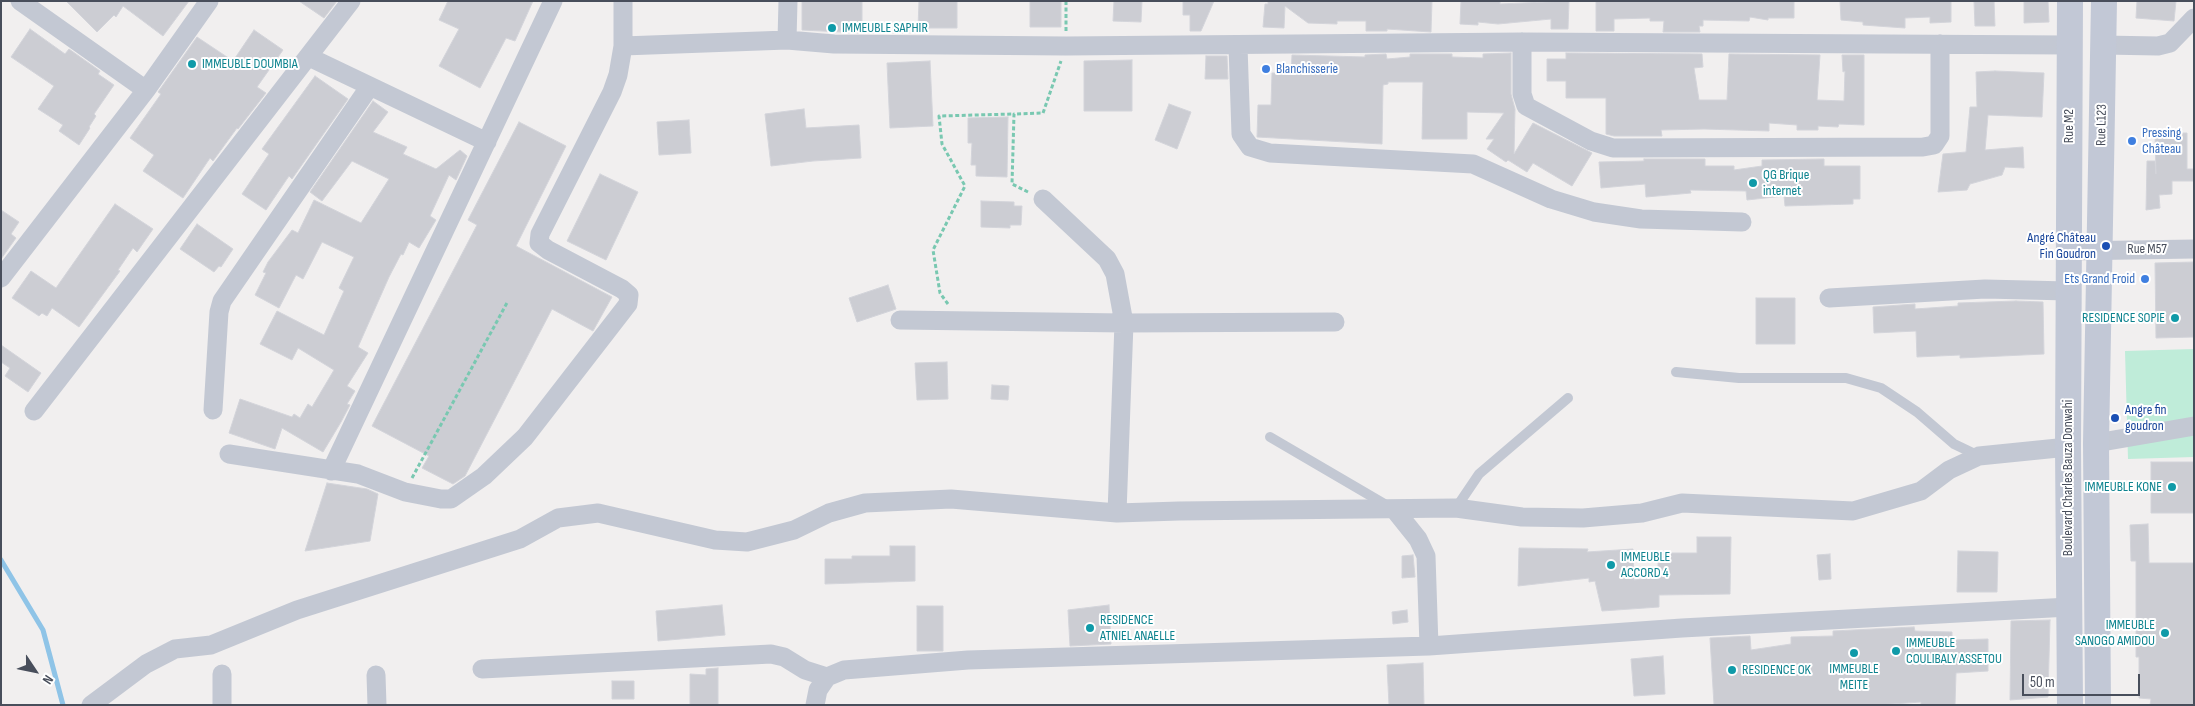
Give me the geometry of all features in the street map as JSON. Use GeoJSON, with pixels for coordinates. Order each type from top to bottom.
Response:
{"type":"FeatureCollection","features":[{"type":"Feature","properties":{"kind":"main road","name":"Rue M2"},"geometry":{"type":"LineString","coordinates":[[2068,251],[2070,1]]}},
{"type":"Feature","properties":{"kind":"main road","name":"Rue L123"},"geometry":{"type":"LineString","coordinates":[[2100,249],[2104,1]]}},
{"type":"Feature","properties":{"kind":"main road","name":"Boulevard Charles Bauza Donwahi"},"geometry":{"type":"LineString","coordinates":[[2098,705],[2096,443],[2100,249]]}},
{"type":"Feature","properties":{"kind":"main road","name":"Boulevard Charles Bauza Donwahi"},"geometry":{"type":"LineString","coordinates":[[2068,251],[2070,705]]}},
{"type":"Feature","properties":{"kind":"street"},"geometry":{"type":"LineString","coordinates":[[20,1],[146,90]]}},
{"type":"Feature","properties":{"kind":"street"},"geometry":{"type":"LineString","coordinates":[[34,411],[351,1]]}},
{"type":"Feature","properties":{"kind":"street"},"geometry":{"type":"LineString","coordinates":[[331,471],[553,1]]}},
{"type":"Feature","properties":{"kind":"street"},"geometry":{"type":"LineString","coordinates":[[230,454],[358,474],[405,492],[451,499],[484,476],[525,437],[628,304],[629,296],[622,288],[548,250],[539,243],[540,234],[612,92],[618,75],[622,46],[623,1]]}},
{"type":"Feature","properties":{"kind":"street"},"geometry":{"type":"LineString","coordinates":[[787,40],[788,1]]}},
{"type":"Feature","properties":{"kind":"street"},"geometry":{"type":"LineString","coordinates":[[1,278],[146,90],[208,2]]}},
{"type":"Feature","properties":{"kind":"street"},"geometry":{"type":"LineString","coordinates":[[2103,45],[2158,46],[2170,42],[2194,18]]}},
{"type":"Feature","properties":{"kind":"street"},"geometry":{"type":"LineString","coordinates":[[622,46],[787,40],[834,44],[1066,46],[1238,46],[1522,42],[2069,45]]}},
{"type":"Feature","properties":{"kind":"street"},"geometry":{"type":"LineString","coordinates":[[1522,42],[1522,94],[1526,106],[1591,141],[1613,148],[1924,148],[1934,145],[1940,136],[1940,44]]}},
{"type":"Feature","properties":{"kind":"street"},"geometry":{"type":"LineString","coordinates":[[1238,46],[1240,134],[1250,147],[1270,153],[1473,164],[1551,199],[1594,212],[1641,219],[1742,222]]}},
{"type":"Feature","properties":{"kind":"street"},"geometry":{"type":"LineString","coordinates":[[309,57],[488,142]]}},
{"type":"Feature","properties":{"kind":"street"},"geometry":{"type":"LineString","coordinates":[[213,410],[222,302],[370,86]]}},
{"type":"Feature","properties":{"kind":"street"},"geometry":{"type":"LineString","coordinates":[[1043,199],[1107,259],[1115,274],[1124,323],[1117,513]]}},
{"type":"Feature","properties":{"kind":"street","name":"Rue M57"},"geometry":{"type":"LineString","coordinates":[[2068,251],[2194,248]]}},
{"type":"Feature","properties":{"kind":"street"},"geometry":{"type":"LineString","coordinates":[[1829,298],[1985,289],[2068,291]]}},
{"type":"Feature","properties":{"kind":"street"},"geometry":{"type":"LineString","coordinates":[[900,320],[1124,323],[1335,322]]}},
{"type":"Feature","properties":{"kind":"street"},"geometry":{"type":"LineString","coordinates":[[2096,443],[2194,426]]}},
{"type":"Feature","properties":{"kind":"street"},"geometry":{"type":"LineString","coordinates":[[91,705],[146,664],[175,649],[210,645],[297,610],[520,539],[558,518],[598,513],[715,540],[746,542],[794,530],[829,513],[865,503],[950,499],[1117,513],[1456,508],[1522,517],[1583,518],[1642,513],[1682,503],[1853,511],[1921,491],[1949,470],[1979,456],[2068,447]]}},
{"type":"Feature","properties":{"kind":"street"},"geometry":{"type":"LineString","coordinates":[[1394,509],[1418,539],[1426,556],[1429,646]]}},
{"type":"Feature","properties":{"kind":"street"},"geometry":{"type":"LineString","coordinates":[[815,705],[818,690],[828,677],[844,670],[968,660],[1429,646],[1682,628],[2069,607]]}},
{"type":"Feature","properties":{"kind":"street"},"geometry":{"type":"LineString","coordinates":[[482,669],[771,654],[784,657],[805,670],[828,677]]}},
{"type":"Feature","properties":{"kind":"street"},"geometry":{"type":"LineString","coordinates":[[222,674],[222,705]]}},
{"type":"Feature","properties":{"kind":"street"},"geometry":{"type":"LineString","coordinates":[[376,675],[377,705]]}},
{"type":"Feature","properties":{"kind":"lane"},"geometry":{"type":"LineString","coordinates":[[1676,372],[1739,378],[1846,378],[1881,388],[1917,412],[1954,444],[1979,456]]}},
{"type":"Feature","properties":{"kind":"lane"},"geometry":{"type":"LineString","coordinates":[[1456,508],[1479,474],[1568,398]]}},
{"type":"Feature","properties":{"kind":"lane"},"geometry":{"type":"LineString","coordinates":[[1270,437],[1394,509]]}},
{"type":"Feature","properties":{"kind":"path"},"geometry":{"type":"LineString","coordinates":[[959,320],[940,292],[933,250],[965,186],[942,144],[939,116],[1043,113],[1066,46],[1066,1]]}},
{"type":"Feature","properties":{"kind":"path"},"geometry":{"type":"LineString","coordinates":[[1014,114],[1012,184],[1043,199]]}},
{"type":"Feature","properties":{"kind":"path"},"geometry":{"type":"LineString","coordinates":[[405,492],[508,301]]}},
{"type":"Feature","properties":{"kind":"green space"},"geometry":{"type":"Polygon","coordinates":[[[2194,349],[2194,457],[2128,459],[2125,351],[2194,349]]]}},
{"type":"Feature","properties":{"kind":"building"},"geometry":{"type":"Polygon","coordinates":[[[66,1],[189,1],[163,36],[123,6],[116,17],[114,15],[97,32],[66,1]]]}},
{"type":"Feature","properties":{"kind":"building"},"geometry":{"type":"Polygon","coordinates":[[[299,1],[337,1],[324,18],[299,1]]]}},
{"type":"Feature","properties":{"kind":"building"},"geometry":{"type":"Polygon","coordinates":[[[448,1],[533,1],[515,41],[506,38],[480,88],[439,66],[459,29],[439,20],[448,1]]]}},
{"type":"Feature","properties":{"kind":"building"},"geometry":{"type":"Polygon","coordinates":[[[802,1],[862,1],[862,33],[802,30],[802,1]]]}},
{"type":"Feature","properties":{"kind":"building"},"geometry":{"type":"Polygon","coordinates":[[[919,1],[957,1],[957,28],[918,28],[919,1]]]}},
{"type":"Feature","properties":{"kind":"building"},"geometry":{"type":"Polygon","coordinates":[[[1030,1],[1061,1],[1061,27],[1030,27],[1030,1]]]}},
{"type":"Feature","properties":{"kind":"building"},"geometry":{"type":"Polygon","coordinates":[[[1114,1],[1142,1],[1141,22],[1113,21],[1114,1]]]}},
{"type":"Feature","properties":{"kind":"building"},"geometry":{"type":"Polygon","coordinates":[[[1183,1],[1214,1],[1201,31],[1190,31],[1190,15],[1183,15],[1183,1]]]}},
{"type":"Feature","properties":{"kind":"building"},"geometry":{"type":"Polygon","coordinates":[[[1268,1],[1432,1],[1431,32],[1387,29],[1387,31],[1366,31],[1366,21],[1337,21],[1337,24],[1308,23],[1285,6],[1284,28],[1263,27],[1265,4],[1268,4],[1268,1]]]}},
{"type":"Feature","properties":{"kind":"building"},"geometry":{"type":"Polygon","coordinates":[[[1461,1],[1500,1],[1500,4],[1569,1],[1568,29],[1551,29],[1551,19],[1498,24],[1478,22],[1478,25],[1460,24],[1461,1]]]}},
{"type":"Feature","properties":{"kind":"building"},"geometry":{"type":"Polygon","coordinates":[[[1596,1],[1794,1],[1794,18],[1768,18],[1768,20],[1750,17],[1749,21],[1703,20],[1703,26],[1699,26],[1700,32],[1663,32],[1664,21],[1650,21],[1650,18],[1614,19],[1614,31],[1596,31],[1596,1]]]}},
{"type":"Feature","properties":{"kind":"building"},"geometry":{"type":"Polygon","coordinates":[[[1840,1],[1951,1],[1951,22],[1930,23],[1930,17],[1905,18],[1905,28],[1863,25],[1863,22],[1841,20],[1840,1]]]}},
{"type":"Feature","properties":{"kind":"building"},"geometry":{"type":"Polygon","coordinates":[[[1974,1],[1994,1],[1995,26],[1975,26],[1974,1]]]}},
{"type":"Feature","properties":{"kind":"building"},"geometry":{"type":"Polygon","coordinates":[[[2024,1],[2048,1],[2049,22],[2024,23],[2024,1]]]}},
{"type":"Feature","properties":{"kind":"building"},"geometry":{"type":"Polygon","coordinates":[[[2137,1],[2176,1],[2174,21],[2136,18],[2137,1]]]}},
{"type":"Feature","properties":{"kind":"building"},"geometry":{"type":"Polygon","coordinates":[[[30,29],[65,54],[69,49],[100,71],[98,74],[114,85],[94,114],[96,116],[79,145],[59,131],[63,125],[38,109],[54,86],[11,57],[30,29]]]}},
{"type":"Feature","properties":{"kind":"building"},"geometry":{"type":"Polygon","coordinates":[[[254,30],[283,50],[257,87],[266,93],[213,161],[210,158],[183,198],[143,171],[154,155],[130,138],[161,94],[158,92],[197,37],[233,61],[254,30]]]}},
{"type":"Feature","properties":{"kind":"building"},"geometry":{"type":"Polygon","coordinates":[[[1511,53],[1511,94],[1515,109],[1514,154],[1533,123],[1592,153],[1572,186],[1533,163],[1527,172],[1508,160],[1506,162],[1487,149],[1494,139],[1486,139],[1504,113],[1467,112],[1467,139],[1422,139],[1423,82],[1388,82],[1388,84],[1383,85],[1382,144],[1257,137],[1258,105],[1271,105],[1272,73],[1291,73],[1292,55],[1365,57],[1365,55],[1386,54],[1387,59],[1410,57],[1410,54],[1452,54],[1452,57],[1483,58],[1483,54],[1511,53]]]}},
{"type":"Feature","properties":{"kind":"building"},"geometry":{"type":"Polygon","coordinates":[[[1566,53],[1702,54],[1703,67],[1694,68],[1699,100],[1727,100],[1729,54],[1820,55],[1817,100],[1844,101],[1845,71],[1843,72],[1842,55],[1864,55],[1864,125],[1839,124],[1838,127],[1818,126],[1818,130],[1797,130],[1797,125],[1769,123],[1769,131],[1661,130],[1662,136],[1614,136],[1606,134],[1606,98],[1566,98],[1566,81],[1547,81],[1547,59],[1566,59],[1566,53]]]}},
{"type":"Feature","properties":{"kind":"building"},"geometry":{"type":"Polygon","coordinates":[[[1206,56],[1227,56],[1228,79],[1205,79],[1206,56]]]}},
{"type":"Feature","properties":{"kind":"building"},"geometry":{"type":"Polygon","coordinates":[[[1132,60],[1132,111],[1084,111],[1084,61],[1132,60]]]}},
{"type":"Feature","properties":{"kind":"building"},"geometry":{"type":"Polygon","coordinates":[[[930,61],[933,126],[890,128],[887,63],[930,61]]]}},
{"type":"Feature","properties":{"kind":"building"},"geometry":{"type":"Polygon","coordinates":[[[1976,72],[2044,73],[2042,117],[1988,115],[1985,150],[2023,147],[2024,168],[2005,167],[2002,175],[1970,184],[1967,190],[1938,192],[1943,154],[1966,152],[1970,107],[1977,107],[1976,72]]]}},
{"type":"Feature","properties":{"kind":"building"},"geometry":{"type":"Polygon","coordinates":[[[315,76],[348,99],[292,179],[289,176],[266,210],[242,194],[269,154],[262,149],[315,76]]]}},
{"type":"Feature","properties":{"kind":"building"},"geometry":{"type":"Polygon","coordinates":[[[373,101],[388,112],[373,132],[407,147],[403,154],[436,169],[460,150],[467,156],[456,180],[449,175],[430,216],[436,220],[419,248],[409,242],[389,277],[358,347],[368,353],[347,386],[355,391],[347,404],[350,405],[323,452],[282,428],[275,449],[229,433],[240,399],[292,417],[294,414],[300,418],[308,404],[312,407],[334,370],[298,348],[292,360],[260,344],[277,311],[324,335],[344,291],[339,288],[354,257],[322,242],[303,279],[296,275],[279,308],[255,295],[266,273],[263,272],[268,262],[292,230],[298,233],[314,200],[361,223],[389,179],[352,161],[322,201],[310,192],[373,101]]]}},
{"type":"Feature","properties":{"kind":"building"},"geometry":{"type":"Polygon","coordinates":[[[1169,104],[1191,112],[1177,149],[1155,140],[1169,104]]]}},
{"type":"Feature","properties":{"kind":"building"},"geometry":{"type":"Polygon","coordinates":[[[804,109],[806,128],[859,125],[861,158],[771,166],[765,114],[804,109]]]}},
{"type":"Feature","properties":{"kind":"building"},"geometry":{"type":"Polygon","coordinates":[[[1008,117],[1007,177],[976,176],[976,165],[971,165],[972,143],[968,143],[968,118],[1008,117]]]}},
{"type":"Feature","properties":{"kind":"building"},"geometry":{"type":"Polygon","coordinates":[[[689,120],[691,153],[659,155],[657,122],[689,120]]]}},
{"type":"Feature","properties":{"kind":"building"},"geometry":{"type":"Polygon","coordinates":[[[519,122],[566,146],[516,246],[612,297],[593,331],[552,309],[465,476],[453,484],[422,468],[429,456],[372,426],[477,225],[468,220],[519,122]]]}},
{"type":"Feature","properties":{"kind":"building"},"geometry":{"type":"Polygon","coordinates":[[[2155,133],[2187,133],[2187,169],[2194,169],[2194,181],[2172,181],[2172,194],[2159,195],[2160,208],[2146,210],[2147,161],[2155,161],[2156,174],[2155,133]]]}},
{"type":"Feature","properties":{"kind":"building"},"geometry":{"type":"Polygon","coordinates":[[[1644,159],[1705,159],[1705,166],[1734,166],[1734,170],[1762,166],[1762,160],[1824,159],[1824,166],[1860,166],[1860,199],[1853,199],[1853,204],[1785,206],[1784,196],[1747,200],[1746,191],[1690,190],[1691,193],[1646,197],[1645,184],[1601,188],[1599,162],[1644,161],[1644,159]]]}},
{"type":"Feature","properties":{"kind":"building"},"geometry":{"type":"Polygon","coordinates":[[[600,174],[638,192],[606,260],[567,241],[600,174]]]}},
{"type":"Feature","properties":{"kind":"building"},"geometry":{"type":"Polygon","coordinates":[[[981,201],[1014,202],[1014,206],[1022,206],[1021,225],[1010,225],[1010,228],[981,227],[981,201]]]}},
{"type":"Feature","properties":{"kind":"building"},"geometry":{"type":"Polygon","coordinates":[[[115,204],[153,229],[137,252],[133,248],[118,270],[120,271],[79,327],[52,308],[47,316],[42,313],[39,316],[12,298],[31,271],[56,288],[115,204]]]}},
{"type":"Feature","properties":{"kind":"building"},"geometry":{"type":"Polygon","coordinates":[[[1,210],[19,222],[11,234],[16,238],[1,259],[1,210]]]}},
{"type":"Feature","properties":{"kind":"building"},"geometry":{"type":"Polygon","coordinates":[[[197,224],[233,249],[221,267],[219,266],[214,272],[180,249],[197,224]]]}},
{"type":"Feature","properties":{"kind":"building","name":"RESIDENCE SOPIE"},"geometry":{"type":"Polygon","coordinates":[[[2194,262],[2194,337],[2156,338],[2155,263],[2194,262]]]}},
{"type":"Feature","properties":{"kind":"building"},"geometry":{"type":"Polygon","coordinates":[[[888,285],[896,309],[857,322],[849,298],[888,285]]]}},
{"type":"Feature","properties":{"kind":"building"},"geometry":{"type":"Polygon","coordinates":[[[1756,298],[1795,298],[1795,344],[1756,344],[1756,298]]]}},
{"type":"Feature","properties":{"kind":"building"},"geometry":{"type":"Polygon","coordinates":[[[2043,302],[2044,354],[1960,358],[1960,355],[1917,357],[1916,331],[1874,333],[1873,307],[1915,304],[1915,309],[1958,306],[1958,303],[2043,302]]]}},
{"type":"Feature","properties":{"kind":"building"},"geometry":{"type":"Polygon","coordinates":[[[1,345],[41,373],[28,392],[5,376],[10,368],[1,362],[1,345]]]}},
{"type":"Feature","properties":{"kind":"building"},"geometry":{"type":"Polygon","coordinates":[[[947,362],[948,399],[917,400],[915,363],[947,362]]]}},
{"type":"Feature","properties":{"kind":"building"},"geometry":{"type":"Polygon","coordinates":[[[992,385],[1009,386],[1008,400],[991,399],[992,385]]]}},
{"type":"Feature","properties":{"kind":"building","name":"IMMEUBLE KONE"},"geometry":{"type":"Polygon","coordinates":[[[2151,462],[2194,462],[2194,513],[2151,513],[2151,462]]]}},
{"type":"Feature","properties":{"kind":"building"},"geometry":{"type":"Polygon","coordinates":[[[327,483],[367,489],[378,494],[370,541],[305,551],[327,483]]]}},
{"type":"Feature","properties":{"kind":"building","name":"IMMEUBLE SANOGO AMIDOU"},"geometry":{"type":"Polygon","coordinates":[[[2148,524],[2149,563],[2194,563],[2194,705],[2150,705],[2151,699],[2139,698],[2139,657],[2136,657],[2136,561],[2131,561],[2130,525],[2148,524]]]}},
{"type":"Feature","properties":{"kind":"building"},"geometry":{"type":"Polygon","coordinates":[[[1697,537],[1731,537],[1730,594],[1659,595],[1659,607],[1602,611],[1595,581],[1589,582],[1589,578],[1518,586],[1519,548],[1588,549],[1587,552],[1633,549],[1634,580],[1658,577],[1658,553],[1697,553],[1697,537]]]}},
{"type":"Feature","properties":{"kind":"building"},"geometry":{"type":"Polygon","coordinates":[[[890,546],[915,546],[915,581],[825,584],[825,559],[852,559],[852,556],[890,556],[890,546]]]}},
{"type":"Feature","properties":{"kind":"building"},"geometry":{"type":"Polygon","coordinates":[[[1958,551],[1998,552],[1997,592],[1957,592],[1958,551]]]}},
{"type":"Feature","properties":{"kind":"building"},"geometry":{"type":"Polygon","coordinates":[[[1830,554],[1831,579],[1819,580],[1817,555],[1830,554]]]}},
{"type":"Feature","properties":{"kind":"building"},"geometry":{"type":"Polygon","coordinates":[[[1413,555],[1415,577],[1402,578],[1402,556],[1413,555]]]}},
{"type":"Feature","properties":{"kind":"building"},"geometry":{"type":"Polygon","coordinates":[[[722,605],[725,635],[658,641],[656,611],[722,605]]]}},
{"type":"Feature","properties":{"kind":"building","name":"RESIDENCE ATNIEL ANAELLE"},"geometry":{"type":"Polygon","coordinates":[[[1109,605],[1111,644],[1070,646],[1068,610],[1109,605]]]}},
{"type":"Feature","properties":{"kind":"building"},"geometry":{"type":"Polygon","coordinates":[[[917,606],[943,606],[943,651],[917,651],[917,606]]]}},
{"type":"Feature","properties":{"kind":"building"},"geometry":{"type":"Polygon","coordinates":[[[1407,610],[1408,622],[1393,624],[1392,612],[1407,610]]]}},
{"type":"Feature","properties":{"kind":"building"},"geometry":{"type":"Polygon","coordinates":[[[2050,620],[2048,697],[2010,700],[2011,621],[2050,620]]]}},
{"type":"Feature","properties":{"kind":"building"},"geometry":{"type":"Polygon","coordinates":[[[1914,627],[1915,631],[1952,632],[1952,640],[1988,639],[1988,671],[1956,673],[1955,705],[1921,705],[1921,702],[1878,705],[1714,705],[1710,638],[1750,636],[1751,650],[1791,644],[1791,637],[1833,636],[1833,631],[1914,627]]]}},
{"type":"Feature","properties":{"kind":"building"},"geometry":{"type":"Polygon","coordinates":[[[1663,656],[1665,694],[1634,696],[1631,659],[1663,656]]]}},
{"type":"Feature","properties":{"kind":"building"},"geometry":{"type":"Polygon","coordinates":[[[1423,663],[1424,705],[1389,705],[1387,665],[1423,663]]]}},
{"type":"Feature","properties":{"kind":"building"},"geometry":{"type":"Polygon","coordinates":[[[718,668],[718,705],[690,705],[690,674],[706,675],[706,669],[718,668]]]}},
{"type":"Feature","properties":{"kind":"building"},"geometry":{"type":"Polygon","coordinates":[[[612,681],[634,681],[634,699],[612,699],[612,681]]]}},
{"type":"Feature","properties":{"kind":"waterway"},"geometry":{"type":"LineString","coordinates":[[1,560],[43,630],[63,705]]}},
{"type":"Feature","properties":{"kind":"place","name":"IMMEUBLE SAPHIR"},"geometry":{"type":"Point","coordinates":[832,28]}},
{"type":"Feature","properties":{"kind":"place","name":"IMMEUBLE DOUMBIA"},"geometry":{"type":"Point","coordinates":[192,64]}},
{"type":"Feature","properties":{"kind":"place","name":"Blanchisserie"},"geometry":{"type":"Point","coordinates":[1266,69]}},
{"type":"Feature","properties":{"kind":"place","name":"Pressing Château"},"geometry":{"type":"Point","coordinates":[2132,141]}},
{"type":"Feature","properties":{"kind":"place","name":"QG Brique internet"},"geometry":{"type":"Point","coordinates":[1753,183]}},
{"type":"Feature","properties":{"kind":"place","name":"Angré Château Fin Goudron"},"geometry":{"type":"Point","coordinates":[2106,246]}},
{"type":"Feature","properties":{"kind":"place","name":"Ets Grand Froid"},"geometry":{"type":"Point","coordinates":[2145,279]}},
{"type":"Feature","properties":{"kind":"place","name":"RESIDENCE SOPIE"},"geometry":{"type":"Point","coordinates":[2175,318]}},
{"type":"Feature","properties":{"kind":"place","name":"Angre fin goudron"},"geometry":{"type":"Point","coordinates":[2115,418]}},
{"type":"Feature","properties":{"kind":"place","name":"IMMEUBLE KONE"},"geometry":{"type":"Point","coordinates":[2172,487]}},
{"type":"Feature","properties":{"kind":"place","name":"IMMEUBLE ACCORD 4"},"geometry":{"type":"Point","coordinates":[1611,565]}},
{"type":"Feature","properties":{"kind":"place","name":"RESIDENCE ATNIEL ANAELLE"},"geometry":{"type":"Point","coordinates":[1090,628]}},
{"type":"Feature","properties":{"kind":"place","name":"IMMEUBLE SANOGO AMIDOU"},"geometry":{"type":"Point","coordinates":[2165,633]}},
{"type":"Feature","properties":{"kind":"place","name":"IMMEUBLE COULIBALY ASSETOU"},"geometry":{"type":"Point","coordinates":[1896,651]}},
{"type":"Feature","properties":{"kind":"place","name":"IMMEUBLE MEITE"},"geometry":{"type":"Point","coordinates":[1854,653]}},
{"type":"Feature","properties":{"kind":"place","name":"RESIDENCE OK"},"geometry":{"type":"Point","coordinates":[1732,670]}}]}
